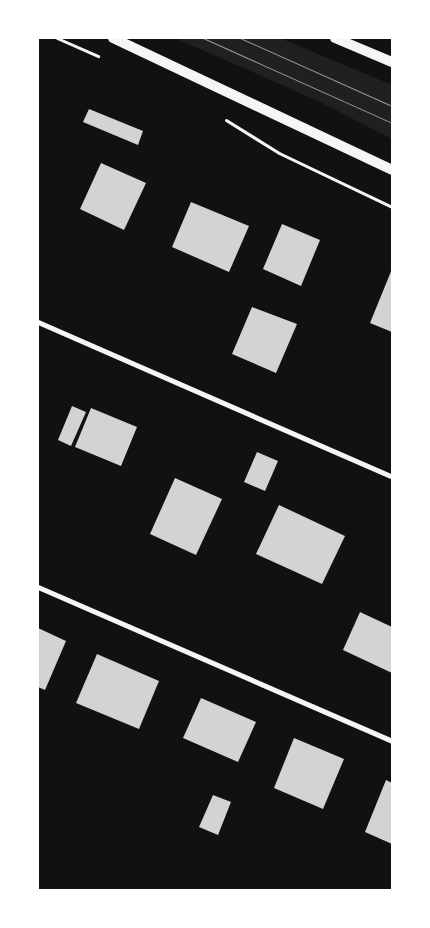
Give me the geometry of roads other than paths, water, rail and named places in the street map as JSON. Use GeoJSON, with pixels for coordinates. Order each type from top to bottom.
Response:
{"type":"FeatureCollection","features":[{"type":"Feature","properties":{"kind":"main road"},"geometry":{"type":"LineString","coordinates":[[113,38],[392,170]]}},
{"type":"Feature","properties":{"kind":"main road"},"geometry":{"type":"LineString","coordinates":[[335,38],[392,62]]}},
{"type":"Feature","properties":{"kind":"street"},"geometry":{"type":"LineString","coordinates":[[38,322],[392,477]]}},
{"type":"Feature","properties":{"kind":"street"},"geometry":{"type":"LineString","coordinates":[[38,587],[392,741]]}},
{"type":"Feature","properties":{"kind":"tram line"},"geometry":{"type":"LineString","coordinates":[[203,38],[392,123]]}},
{"type":"Feature","properties":{"kind":"tram line"},"geometry":{"type":"LineString","coordinates":[[240,38],[392,106]]}}]}
